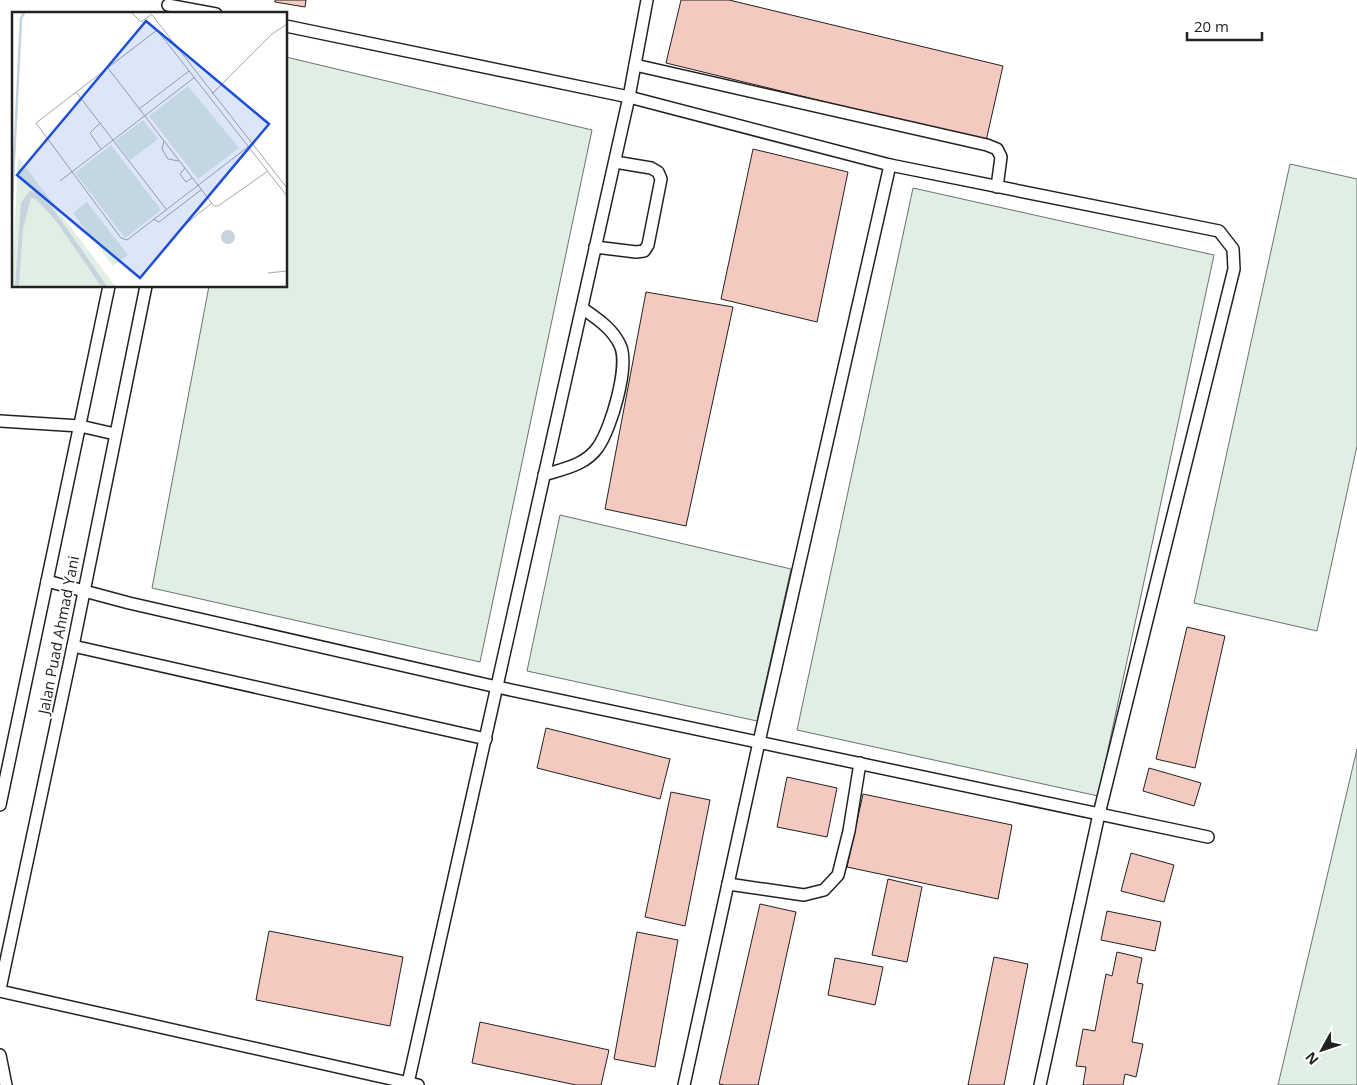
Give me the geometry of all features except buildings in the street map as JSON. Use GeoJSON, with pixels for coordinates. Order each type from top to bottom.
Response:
{"type":"FeatureCollection","features":[{"type":"Feature","properties":{"kind":"lane"},"geometry":{"type":"LineString","coordinates":[[0,990],[413,1084],[497,687],[615,162],[647,0]]}},
{"type":"Feature","properties":{"kind":"lane"},"geometry":{"type":"LineString","coordinates":[[168,6],[197,12]]}},
{"type":"Feature","properties":{"kind":"lane"},"geometry":{"type":"LineString","coordinates":[[288,26],[629,97],[890,166],[1219,231],[1234,249],[1234,269],[1098,814],[1040,1085]]}},
{"type":"Feature","properties":{"kind":"lane"},"geometry":{"type":"LineString","coordinates":[[635,65],[987,145],[997,149],[1001,157],[997,187]]}},
{"type":"Feature","properties":{"kind":"lane"},"geometry":{"type":"LineString","coordinates":[[595,247],[636,252],[644,251],[648,245],[662,179],[658,172],[651,168],[615,162]]}},
{"type":"Feature","properties":{"kind":"lane"},"geometry":{"type":"LineString","coordinates":[[684,1085],[759,742],[890,166]]}},
{"type":"Feature","properties":{"kind":"lane","name":"Jalan Puad Ahmad Yani"},"geometry":{"type":"LineString","coordinates":[[0,805],[109,288]]}},
{"type":"Feature","properties":{"kind":"lane","name":"Jalan Puad Ahmad Yani"},"geometry":{"type":"LineString","coordinates":[[0,990],[73,646],[146,288]]}},
{"type":"Feature","properties":{"kind":"lane"},"geometry":{"type":"LineString","coordinates":[[544,475],[578,465],[598,448],[615,410],[623,373],[621,346],[604,324],[582,308]]}},
{"type":"Feature","properties":{"kind":"lane"},"geometry":{"type":"LineString","coordinates":[[0,422],[80,426],[115,434]]}},
{"type":"Feature","properties":{"kind":"lane"},"geometry":{"type":"LineString","coordinates":[[47,581],[129,603],[497,687],[1208,837]]}},
{"type":"Feature","properties":{"kind":"lane"},"geometry":{"type":"LineString","coordinates":[[73,646],[486,739]]}},
{"type":"Feature","properties":{"kind":"lane"},"geometry":{"type":"LineString","coordinates":[[728,884],[804,895],[824,890],[838,875],[849,831],[860,763]]}},
{"type":"Feature","properties":{"kind":"lane"},"geometry":{"type":"LineString","coordinates":[[0,1055],[6,1085]]}},
{"type":"Feature","properties":{"kind":"green space"},"geometry":{"type":"Polygon","coordinates":[[[288,57],[592,130],[480,662],[152,588],[209,288],[288,288],[288,57]]]}},
{"type":"Feature","properties":{"kind":"green space"},"geometry":{"type":"Polygon","coordinates":[[[1290,164],[1357,179],[1357,446],[1317,631],[1194,603],[1290,164]]]}},
{"type":"Feature","properties":{"kind":"green space"},"geometry":{"type":"Polygon","coordinates":[[[913,188],[1214,255],[1098,796],[797,730],[913,188]]]}},
{"type":"Feature","properties":{"kind":"green space"},"geometry":{"type":"Polygon","coordinates":[[[560,515],[791,569],[757,721],[527,671],[560,515]]]}},
{"type":"Feature","properties":{"kind":"green space"},"geometry":{"type":"Polygon","coordinates":[[[1357,749],[1357,1085],[1278,1085],[1357,749]]]}}]}
